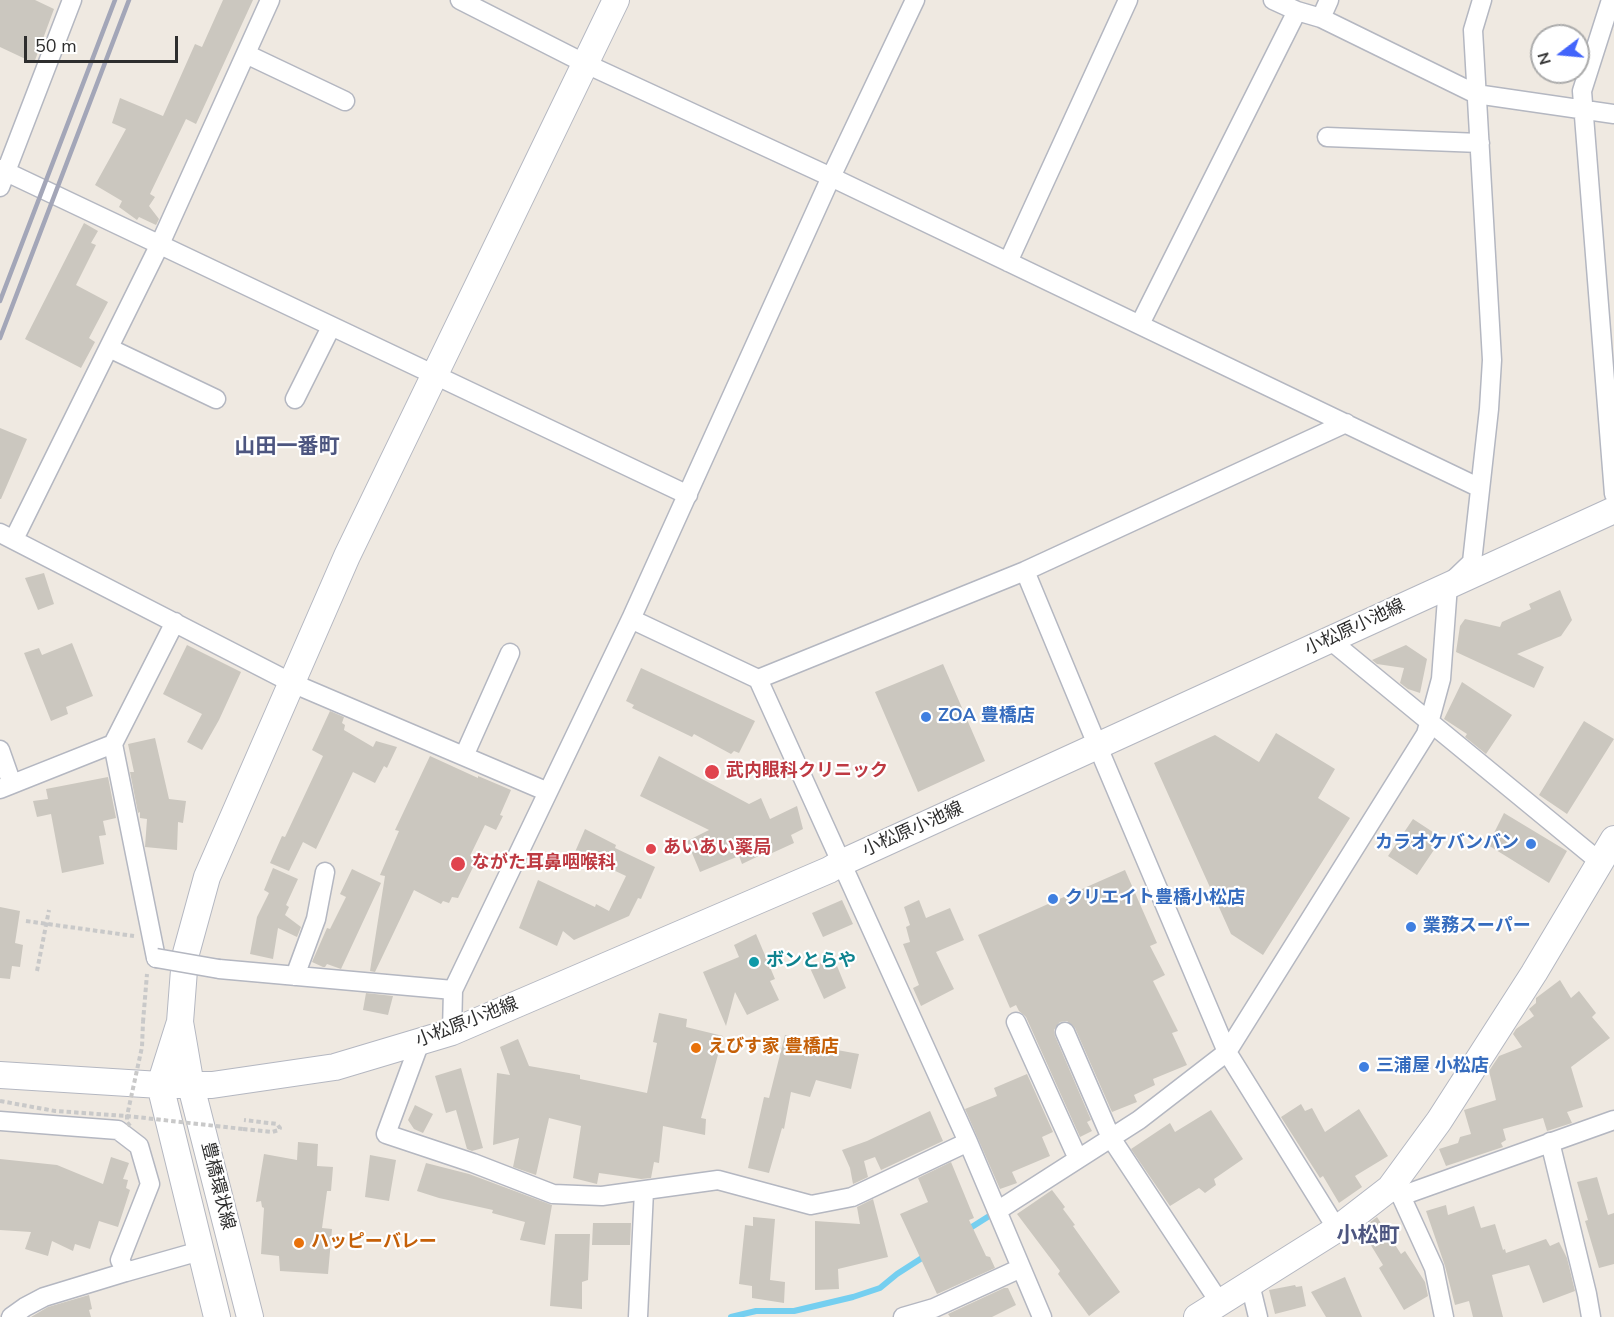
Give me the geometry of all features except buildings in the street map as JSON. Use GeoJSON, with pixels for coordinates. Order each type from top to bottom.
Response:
{"type":"FeatureCollection","features":[{"type":"Feature","properties":{"kind":"main road"},"geometry":{"type":"LineString","coordinates":[[160,1085],[180,1022],[185,957],[207,878],[347,556],[616,0]]}},
{"type":"Feature","properties":{"kind":"main road","name":"小松原小池線"},"geometry":{"type":"LineString","coordinates":[[191,1086],[274,1077],[335,1067],[452,1032],[807,880],[1614,510]]}},
{"type":"Feature","properties":{"kind":"main road"},"geometry":{"type":"LineString","coordinates":[[1197,1317],[1396,1192],[1534,973],[1614,839]]}},
{"type":"Feature","properties":{"kind":"main road","name":"豊橋環状線"},"geometry":{"type":"LineString","coordinates":[[180,1022],[191,1086],[250,1317]]}},
{"type":"Feature","properties":{"kind":"main road"},"geometry":{"type":"LineString","coordinates":[[0,1075],[191,1086]]}},
{"type":"Feature","properties":{"kind":"main road","name":"豊橋環状線"},"geometry":{"type":"LineString","coordinates":[[160,1085],[217,1317]]}},
{"type":"Feature","properties":{"kind":"street"},"geometry":{"type":"LineString","coordinates":[[72,0],[2,176],[160,244],[688,495]]}},
{"type":"Feature","properties":{"kind":"street"},"geometry":{"type":"LineString","coordinates":[[270,0],[160,244],[109,348],[7,536],[292,683],[548,792]]}},
{"type":"Feature","properties":{"kind":"street"},"geometry":{"type":"LineString","coordinates":[[460,0],[584,63],[831,177],[1480,488]]}},
{"type":"Feature","properties":{"kind":"street"},"geometry":{"type":"LineString","coordinates":[[452,1032],[453,990],[631,620],[831,177],[915,0]]}},
{"type":"Feature","properties":{"kind":"street"},"geometry":{"type":"LineString","coordinates":[[1008,262],[1128,0]]}},
{"type":"Feature","properties":{"kind":"street"},"geometry":{"type":"LineString","coordinates":[[1273,0],[1296,11],[1322,18],[1476,94],[1614,114]]}},
{"type":"Feature","properties":{"kind":"street"},"geometry":{"type":"LineString","coordinates":[[1322,18],[1329,0]]}},
{"type":"Feature","properties":{"kind":"street"},"geometry":{"type":"LineString","coordinates":[[997,1211],[1139,1120],[1227,1052],[1426,734],[1441,679],[1448,585],[1472,562],[1489,409],[1492,360],[1473,30],[1482,0]]}},
{"type":"Feature","properties":{"kind":"street"},"geometry":{"type":"LineString","coordinates":[[1611,0],[1582,91],[1582,111],[1614,494]]}},
{"type":"Feature","properties":{"kind":"street"},"geometry":{"type":"LineString","coordinates":[[1140,324],[1296,11]]}},
{"type":"Feature","properties":{"kind":"street"},"geometry":{"type":"LineString","coordinates":[[246,54],[345,101]]}},
{"type":"Feature","properties":{"kind":"street"},"geometry":{"type":"LineString","coordinates":[[1327,137],[1480,143]]}},
{"type":"Feature","properties":{"kind":"street"},"geometry":{"type":"LineString","coordinates":[[295,399],[331,327]]}},
{"type":"Feature","properties":{"kind":"street"},"geometry":{"type":"LineString","coordinates":[[109,348],[216,399]]}},
{"type":"Feature","properties":{"kind":"street"},"geometry":{"type":"LineString","coordinates":[[758,679],[1025,571],[1346,423]]}},
{"type":"Feature","properties":{"kind":"street"},"geometry":{"type":"LineString","coordinates":[[1025,571],[1227,1052],[1337,1229]]}},
{"type":"Feature","properties":{"kind":"street"},"geometry":{"type":"LineString","coordinates":[[631,620],[758,679],[968,1142],[1042,1317]]}},
{"type":"Feature","properties":{"kind":"street"},"geometry":{"type":"LineString","coordinates":[[175,622],[113,744],[156,958],[219,969],[453,990]]}},
{"type":"Feature","properties":{"kind":"street"},"geometry":{"type":"LineString","coordinates":[[1330,640],[1600,862]]}},
{"type":"Feature","properties":{"kind":"street"},"geometry":{"type":"LineString","coordinates":[[464,756],[510,653]]}},
{"type":"Feature","properties":{"kind":"street"},"geometry":{"type":"LineString","coordinates":[[0,750],[6,787],[113,744]]}},
{"type":"Feature","properties":{"kind":"street"},"geometry":{"type":"LineString","coordinates":[[295,976],[316,920],[325,872]]}},
{"type":"Feature","properties":{"kind":"street"},"geometry":{"type":"LineString","coordinates":[[1016,1022],[1078,1159]]}},
{"type":"Feature","properties":{"kind":"street"},"geometry":{"type":"LineString","coordinates":[[1065,1032],[1111,1138],[1220,1302]]}},
{"type":"Feature","properties":{"kind":"street"},"geometry":{"type":"LineString","coordinates":[[420,1042],[386,1134],[474,1163],[552,1194],[602,1196],[718,1180],[812,1205],[852,1197],[968,1142]]}},
{"type":"Feature","properties":{"kind":"street"},"geometry":{"type":"LineString","coordinates":[[1444,1317],[1434,1268],[1396,1192],[1614,1120]]}},
{"type":"Feature","properties":{"kind":"street"},"geometry":{"type":"LineString","coordinates":[[0,1121],[118,1130],[139,1146],[150,1184],[120,1260],[126,1272]]}},
{"type":"Feature","properties":{"kind":"street"},"geometry":{"type":"LineString","coordinates":[[1550,1142],[1591,1317]]}},
{"type":"Feature","properties":{"kind":"street"},"geometry":{"type":"LineString","coordinates":[[638,1317],[644,1191]]}},
{"type":"Feature","properties":{"kind":"street"},"geometry":{"type":"LineString","coordinates":[[11,1317],[44,1297],[200,1251]]}},
{"type":"Feature","properties":{"kind":"street"},"geometry":{"type":"LineString","coordinates":[[903,1317],[934,1308],[1021,1268]]}},
{"type":"Feature","properties":{"kind":"street"},"geometry":{"type":"LineString","coordinates":[[1250,1284],[1258,1317]]}},
{"type":"Feature","properties":{"kind":"path"},"geometry":{"type":"LineString","coordinates":[[37,971],[49,910]]}},
{"type":"Feature","properties":{"kind":"path"},"geometry":{"type":"LineString","coordinates":[[26,921],[152,939]]}},
{"type":"Feature","properties":{"kind":"path"},"geometry":{"type":"LineString","coordinates":[[130,1126],[127,1116],[142,1047],[147,967],[156,958]]}},
{"type":"Feature","properties":{"kind":"path"},"geometry":{"type":"LineString","coordinates":[[0,1101],[55,1111],[279,1131],[277,1124],[244,1120]]}},
{"type":"Feature","properties":{"kind":"waterway"},"geometry":{"type":"LineString","coordinates":[[967,1230],[994,1213]]}},
{"type":"Feature","properties":{"kind":"waterway"},"geometry":{"type":"LineString","coordinates":[[731,1317],[756,1311],[794,1311],[853,1297],[880,1288],[925,1256]]}},
{"type":"Feature","properties":{"kind":"railway"},"geometry":{"type":"LineString","coordinates":[[0,301],[115,0]]}},
{"type":"Feature","properties":{"kind":"railway"},"geometry":{"type":"LineString","coordinates":[[0,338],[129,0]]}},
{"type":"Feature","properties":{"kind":"place","name":"ZOA 豊橋店"},"geometry":{"type":"Point","coordinates":[926,717]}},
{"type":"Feature","properties":{"kind":"place","name":"武内眼科クリニック"},"geometry":{"type":"Point","coordinates":[712,772]}},
{"type":"Feature","properties":{"kind":"place","name":"カラオケバンバン"},"geometry":{"type":"Point","coordinates":[1531,844]}},
{"type":"Feature","properties":{"kind":"place","name":"あいあい薬局"},"geometry":{"type":"Point","coordinates":[651,849]}},
{"type":"Feature","properties":{"kind":"place","name":"ながた耳鼻咽喉科"},"geometry":{"type":"Point","coordinates":[458,864]}},
{"type":"Feature","properties":{"kind":"place","name":"クリエイト豊橋小松店"},"geometry":{"type":"Point","coordinates":[1053,899]}},
{"type":"Feature","properties":{"kind":"place","name":"業務スーパー"},"geometry":{"type":"Point","coordinates":[1411,927]}},
{"type":"Feature","properties":{"kind":"place","name":"ボンとらや"},"geometry":{"type":"Point","coordinates":[754,962]}},
{"type":"Feature","properties":{"kind":"place","name":"えびす家 豊橋店"},"geometry":{"type":"Point","coordinates":[696,1048]}},
{"type":"Feature","properties":{"kind":"place","name":"三浦屋 小松店"},"geometry":{"type":"Point","coordinates":[1364,1067]}},
{"type":"Feature","properties":{"kind":"place","name":"ハッピーバレー"},"geometry":{"type":"Point","coordinates":[299,1243]}},
{"type":"Feature","properties":{"kind":"district","name":"山田一番町"},"geometry":{"type":"Point","coordinates":[287,448]}},
{"type":"Feature","properties":{"kind":"district","name":"小松町"},"geometry":{"type":"Point","coordinates":[1368,1237]}}]}
